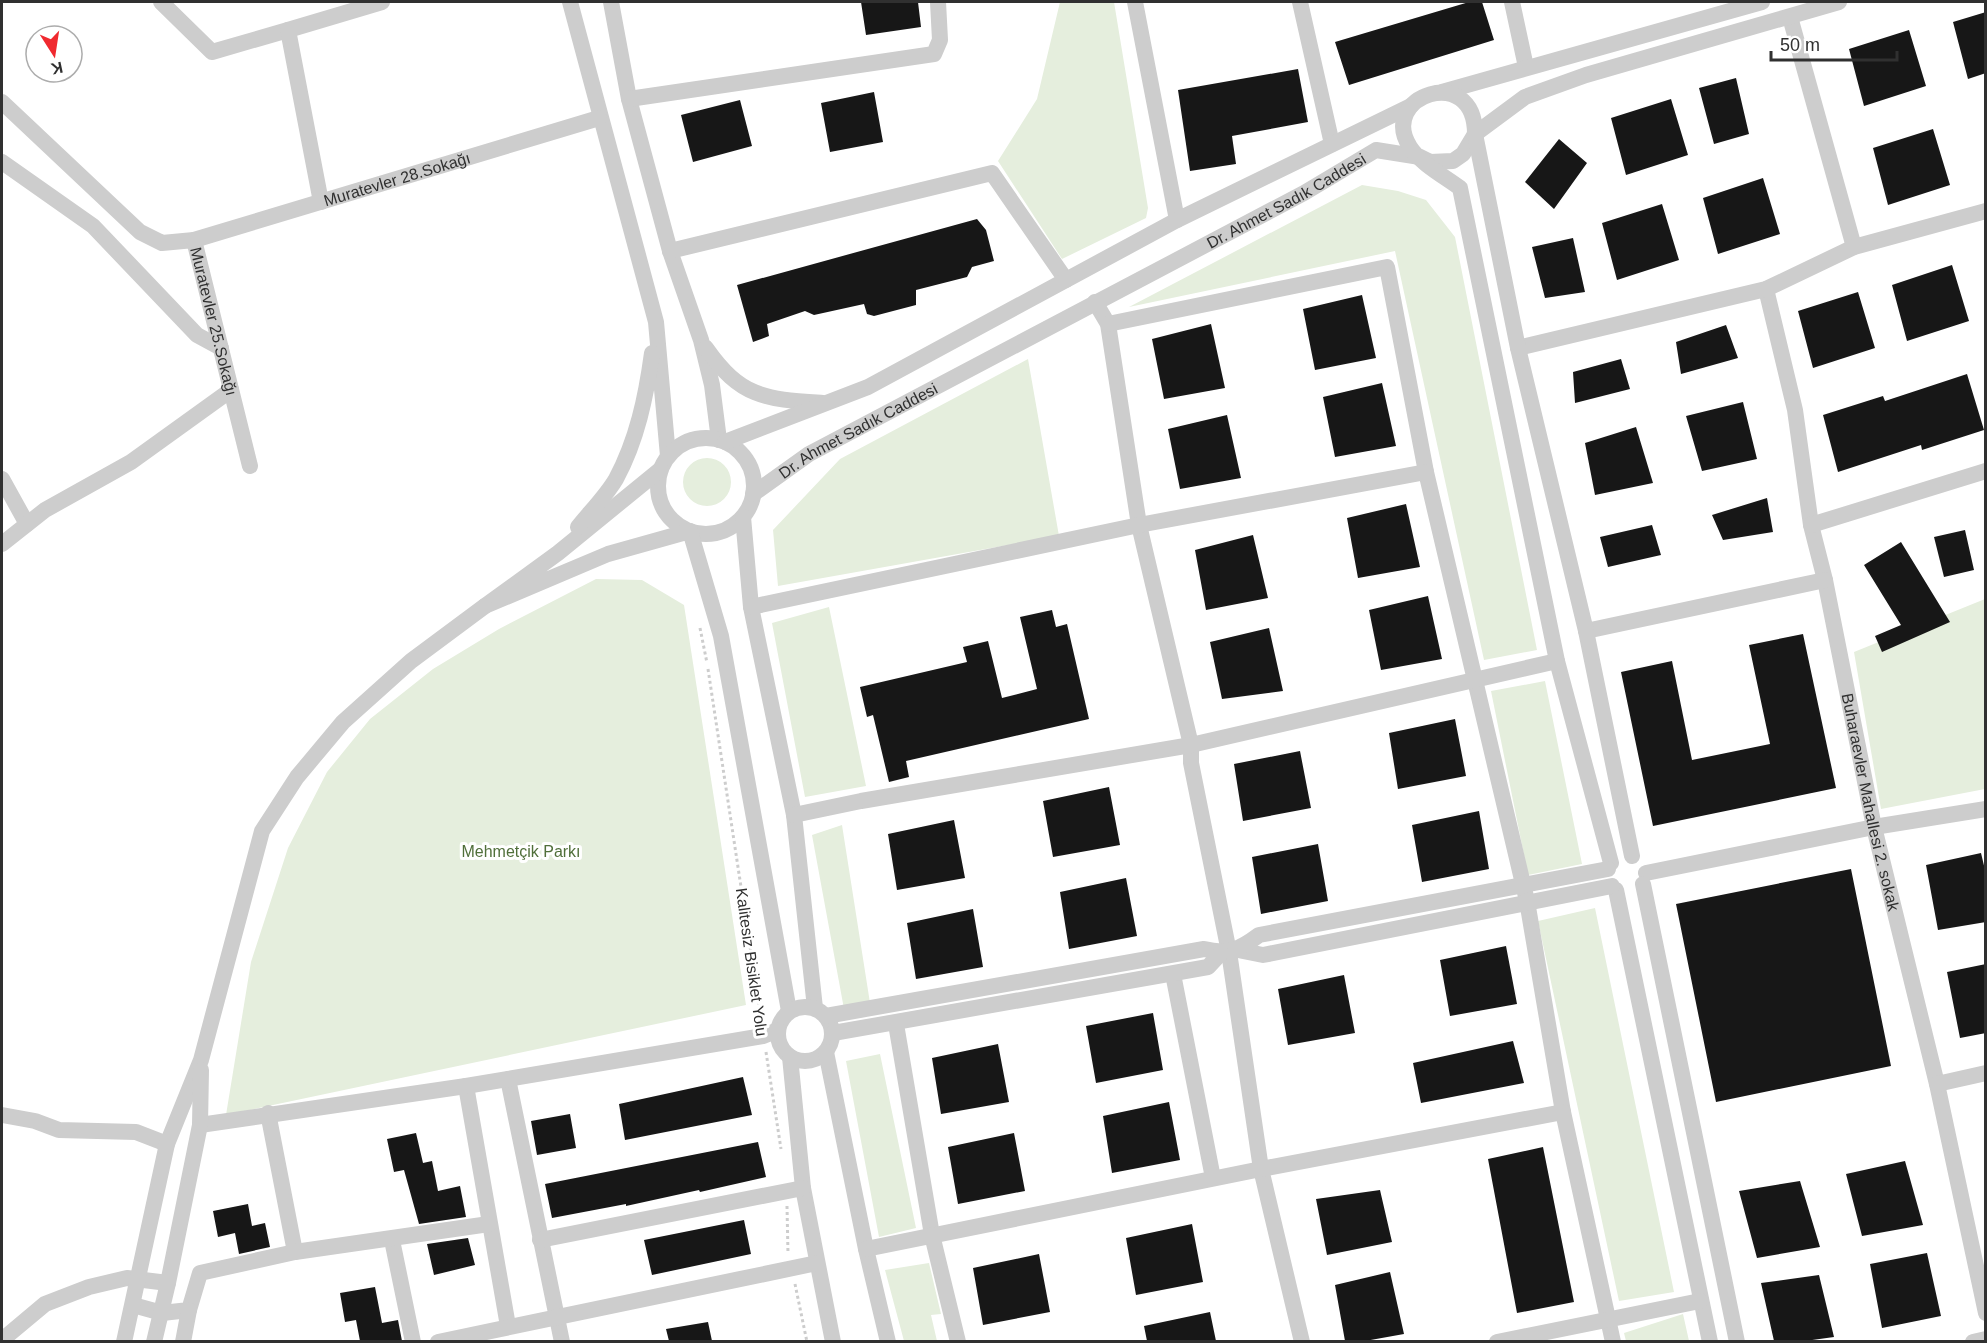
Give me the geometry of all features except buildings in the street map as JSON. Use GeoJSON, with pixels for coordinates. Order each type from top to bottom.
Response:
{"type":"FeatureCollection","features":[{"type":"Feature","properties":{"kind":"street"},"geometry":{"type":"LineString","coordinates":[[161,2],[212,52],[382,2]]}},
{"type":"Feature","properties":{"kind":"street"},"geometry":{"type":"LineString","coordinates":[[570,2],[599,118],[656,322],[665,463],[658,481],[663,506],[669,517],[690,531],[722,636],[789,1011]]}},
{"type":"Feature","properties":{"kind":"street"},"geometry":{"type":"LineString","coordinates":[[611,2],[629,99],[670,250],[701,340],[722,441]]}},
{"type":"Feature","properties":{"kind":"street"},"geometry":{"type":"LineString","coordinates":[[629,99],[934,54],[940,40],[938,2]]}},
{"type":"Feature","properties":{"kind":"street"},"geometry":{"type":"LineString","coordinates":[[1135,2],[1177,220]]}},
{"type":"Feature","properties":{"kind":"street"},"geometry":{"type":"LineString","coordinates":[[1300,2],[1332,144]]}},
{"type":"Feature","properties":{"kind":"street"},"geometry":{"type":"LineString","coordinates":[[1512,2],[1526,67]]}},
{"type":"Feature","properties":{"kind":"street"},"geometry":{"type":"LineString","coordinates":[[722,441],[830,403],[868,387],[1177,220],[1411,106],[1419,98],[1716,8],[1762,2]]}},
{"type":"Feature","properties":{"kind":"street","name":"Dr. Ahmet Sadık Caddesi"},"geometry":{"type":"LineString","coordinates":[[753,494],[809,454],[1304,193],[1376,150],[1441,163],[1453,160],[1463,154],[1475,134],[1525,98],[1586,75],[1839,2]]}},
{"type":"Feature","properties":{"kind":"street"},"geometry":{"type":"LineString","coordinates":[[1790,17],[1854,247]]}},
{"type":"Feature","properties":{"kind":"street"},"geometry":{"type":"LineString","coordinates":[[288,30],[321,202]]}},
{"type":"Feature","properties":{"kind":"street"},"geometry":{"type":"LineString","coordinates":[[1442,92],[1463,101],[1475,122],[1475,134],[1518,348],[1586,631],[1632,856]]}},
{"type":"Feature","properties":{"kind":"street","name":"Muratevler 25.Sokağı"},"geometry":{"type":"LineString","coordinates":[[2,102],[140,232],[162,243],[194,240],[250,466]]}},
{"type":"Feature","properties":{"kind":"street"},"geometry":{"type":"LineString","coordinates":[[1411,106],[1404,128],[1406,139],[1420,157],[1460,188],[1557,661],[1610,866],[1710,1341]]}},
{"type":"Feature","properties":{"kind":"street","name":"Muratevler 28.Sokağı"},"geometry":{"type":"LineString","coordinates":[[194,240],[599,118]]}},
{"type":"Feature","properties":{"kind":"street"},"geometry":{"type":"LineString","coordinates":[[2,162],[93,226],[190,328],[220,348]]}},
{"type":"Feature","properties":{"kind":"street"},"geometry":{"type":"LineString","coordinates":[[670,250],[992,173],[1066,280]]}},
{"type":"Feature","properties":{"kind":"street"},"geometry":{"type":"LineString","coordinates":[[1518,348],[1766,289],[1854,247],[1986,211]]}},
{"type":"Feature","properties":{"kind":"street"},"geometry":{"type":"LineString","coordinates":[[1108,324],[1386,267],[1426,472],[1525,893],[1563,1112],[1613,1341]]}},
{"type":"Feature","properties":{"kind":"street","name":"Buharaevler Mahallesi 2. sokak"},"geometry":{"type":"LineString","coordinates":[[1766,289],[1795,410],[1811,525],[1825,580],[1874,827],[1937,1084],[1986,1313]]}},
{"type":"Feature","properties":{"kind":"street"},"geometry":{"type":"LineString","coordinates":[[1095,302],[1108,324],[1139,525],[1191,745],[1191,763],[1229,952],[1262,1168],[1302,1341]]}},
{"type":"Feature","properties":{"kind":"street"},"geometry":{"type":"LineString","coordinates":[[558,553],[615,481],[632,445],[646,395],[656,322]]}},
{"type":"Feature","properties":{"kind":"street"},"geometry":{"type":"LineString","coordinates":[[701,340],[724,374],[741,386],[763,396],[830,403]]}},
{"type":"Feature","properties":{"kind":"street"},"geometry":{"type":"LineString","coordinates":[[2,544],[45,510],[131,462],[231,390]]}},
{"type":"Feature","properties":{"kind":"street"},"geometry":{"type":"LineString","coordinates":[[124,1341],[167,1144],[201,1060],[262,831],[297,777],[343,722],[411,661],[558,553],[665,463],[686,442],[708,438],[722,441],[736,448],[751,469],[753,494],[743,517],[751,607],[794,815],[821,1012],[833,1033],[826,1052],[866,1250],[888,1341]]}},
{"type":"Feature","properties":{"kind":"street"},"geometry":{"type":"LineString","coordinates":[[1811,525],[1986,471]]}},
{"type":"Feature","properties":{"kind":"street"},"geometry":{"type":"LineString","coordinates":[[751,607],[1139,525],[1426,472]]}},
{"type":"Feature","properties":{"kind":"street"},"geometry":{"type":"LineString","coordinates":[[2,479],[27,524]]}},
{"type":"Feature","properties":{"kind":"street"},"geometry":{"type":"LineString","coordinates":[[485,606],[608,554],[690,531],[718,532],[743,517]]}},
{"type":"Feature","properties":{"kind":"street"},"geometry":{"type":"LineString","coordinates":[[1586,631],[1825,580]]}},
{"type":"Feature","properties":{"kind":"street"},"geometry":{"type":"LineString","coordinates":[[794,815],[873,799],[1191,745],[1557,661]]}},
{"type":"Feature","properties":{"kind":"street"},"geometry":{"type":"LineString","coordinates":[[833,1033],[896,1024],[1208,967],[1258,935],[1525,893],[1614,888],[1628,892],[1644,878],[1874,827],[1986,809]]}},
{"type":"Feature","properties":{"kind":"street"},"geometry":{"type":"LineString","coordinates":[[1525,893],[1610,866],[1620,856],[1632,856],[1641,862],[1737,1341]]}},
{"type":"Feature","properties":{"kind":"street"},"geometry":{"type":"LineString","coordinates":[[200,1125],[268,1113],[466,1086],[771,1033],[789,1011],[802,1006],[821,1012],[1204,949],[1229,952]]}},
{"type":"Feature","properties":{"kind":"street"},"geometry":{"type":"LineString","coordinates":[[1173,974],[1213,1178]]}},
{"type":"Feature","properties":{"kind":"street"},"geometry":{"type":"LineString","coordinates":[[896,1024],[932,1235],[958,1341]]}},
{"type":"Feature","properties":{"kind":"street"},"geometry":{"type":"LineString","coordinates":[[771,1033],[790,1057],[795,1190],[817,1263],[832,1341]]}},
{"type":"Feature","properties":{"kind":"street"},"geometry":{"type":"LineString","coordinates":[[790,1057],[809,1061],[826,1052]]}},
{"type":"Feature","properties":{"kind":"street"},"geometry":{"type":"LineString","coordinates":[[154,1341],[162,1313],[200,1125],[201,1060]]}},
{"type":"Feature","properties":{"kind":"street"},"geometry":{"type":"LineString","coordinates":[[1937,1084],[1986,1073]]}},
{"type":"Feature","properties":{"kind":"street"},"geometry":{"type":"LineString","coordinates":[[508,1079],[562,1341]]}},
{"type":"Feature","properties":{"kind":"street"},"geometry":{"type":"LineString","coordinates":[[466,1086],[508,1326]]}},
{"type":"Feature","properties":{"kind":"street"},"geometry":{"type":"LineString","coordinates":[[866,1250],[1262,1168],[1563,1112]]}},
{"type":"Feature","properties":{"kind":"street"},"geometry":{"type":"LineString","coordinates":[[268,1113],[296,1252]]}},
{"type":"Feature","properties":{"kind":"street"},"geometry":{"type":"LineString","coordinates":[[2,1115],[35,1121],[59,1130],[136,1132],[167,1144]]}},
{"type":"Feature","properties":{"kind":"street"},"geometry":{"type":"LineString","coordinates":[[540,1240],[795,1190]]}},
{"type":"Feature","properties":{"kind":"street"},"geometry":{"type":"LineString","coordinates":[[183,1341],[200,1273],[296,1252],[392,1240],[489,1224]]}},
{"type":"Feature","properties":{"kind":"street"},"geometry":{"type":"LineString","coordinates":[[392,1240],[413,1341]]}},
{"type":"Feature","properties":{"kind":"street"},"geometry":{"type":"LineString","coordinates":[[438,1341],[478,1337],[508,1326],[817,1263]]}},
{"type":"Feature","properties":{"kind":"street"},"geometry":{"type":"LineString","coordinates":[[2,1340],[45,1304],[89,1287],[127,1278],[168,1284]]}},
{"type":"Feature","properties":{"kind":"street"},"geometry":{"type":"LineString","coordinates":[[1497,1341],[1700,1301]]}},
{"type":"Feature","properties":{"kind":"street"},"geometry":{"type":"LineString","coordinates":[[133,1305],[162,1313],[189,1310]]}},
{"type":"Feature","properties":{"kind":"street"},"geometry":{"type":"LineString","coordinates":[[1972,1341],[1986,1339]]}},
{"type":"Feature","properties":{"kind":"path","name":"Kalitesiz Bisiklet Yolu"},"geometry":{"type":"LineString","coordinates":[[697,618],[708,665],[771,1033],[782,1158]]}},
{"type":"Feature","properties":{"kind":"path"},"geometry":{"type":"LineString","coordinates":[[795,1190],[787,1246],[807,1341]]}},
{"type":"Feature","properties":{"kind":"green space"},"geometry":{"type":"Polygon","coordinates":[[[1060,2],[1114,2],[1148,208],[1146,218],[1062,259],[998,161],[1037,99],[1060,2]]]}},
{"type":"Feature","properties":{"kind":"green space"},"geometry":{"type":"Polygon","coordinates":[[[1362,185],[1398,191],[1426,200],[1455,237],[1537,650],[1484,660],[1395,251],[1129,307],[1362,185]]]}},
{"type":"Feature","properties":{"kind":"green space"},"geometry":{"type":"Polygon","coordinates":[[[1028,359],[1059,536],[778,586],[773,530],[840,459],[1028,359]]]}},
{"type":"Feature","properties":{"kind":"green space"},"geometry":{"type":"Polygon","coordinates":[[[702,458],[712,458],[724,465],[731,477],[731,487],[724,499],[712,506],[702,506],[687,495],[683,487],[683,477],[694,462],[702,458]]]}},
{"type":"Feature","properties":{"kind":"green space","name":"Mehmetçik Parkı"},"geometry":{"type":"Polygon","coordinates":[[[596,579],[642,580],[684,605],[746,1005],[226,1115],[251,962],[288,848],[327,772],[370,719],[433,669],[499,629],[596,579]]]}},
{"type":"Feature","properties":{"kind":"green space"},"geometry":{"type":"Polygon","coordinates":[[[1985,599],[1985,789],[1881,809],[1854,652],[1985,599]]]}},
{"type":"Feature","properties":{"kind":"green space"},"geometry":{"type":"Polygon","coordinates":[[[829,607],[866,786],[805,797],[772,623],[829,607]]]}},
{"type":"Feature","properties":{"kind":"green space"},"geometry":{"type":"Polygon","coordinates":[[[1545,681],[1582,864],[1528,875],[1491,691],[1545,681]]]}},
{"type":"Feature","properties":{"kind":"green space"},"geometry":{"type":"Polygon","coordinates":[[[842,825],[870,1003],[844,1009],[812,835],[842,825]]]}},
{"type":"Feature","properties":{"kind":"green space"},"geometry":{"type":"Polygon","coordinates":[[[1595,908],[1674,1292],[1619,1301],[1538,921],[1595,908]]]}},
{"type":"Feature","properties":{"kind":"green space"},"geometry":{"type":"Polygon","coordinates":[[[880,1054],[916,1228],[879,1237],[846,1061],[880,1054]]]}},
{"type":"Feature","properties":{"kind":"green space"},"geometry":{"type":"Polygon","coordinates":[[[929,1263],[941,1314],[931,1315],[937,1341],[904,1341],[885,1270],[929,1263]]]}},
{"type":"Feature","properties":{"kind":"green space"},"geometry":{"type":"Polygon","coordinates":[[[1683,1314],[1689,1341],[1626,1341],[1624,1333],[1683,1314]]]}}]}
